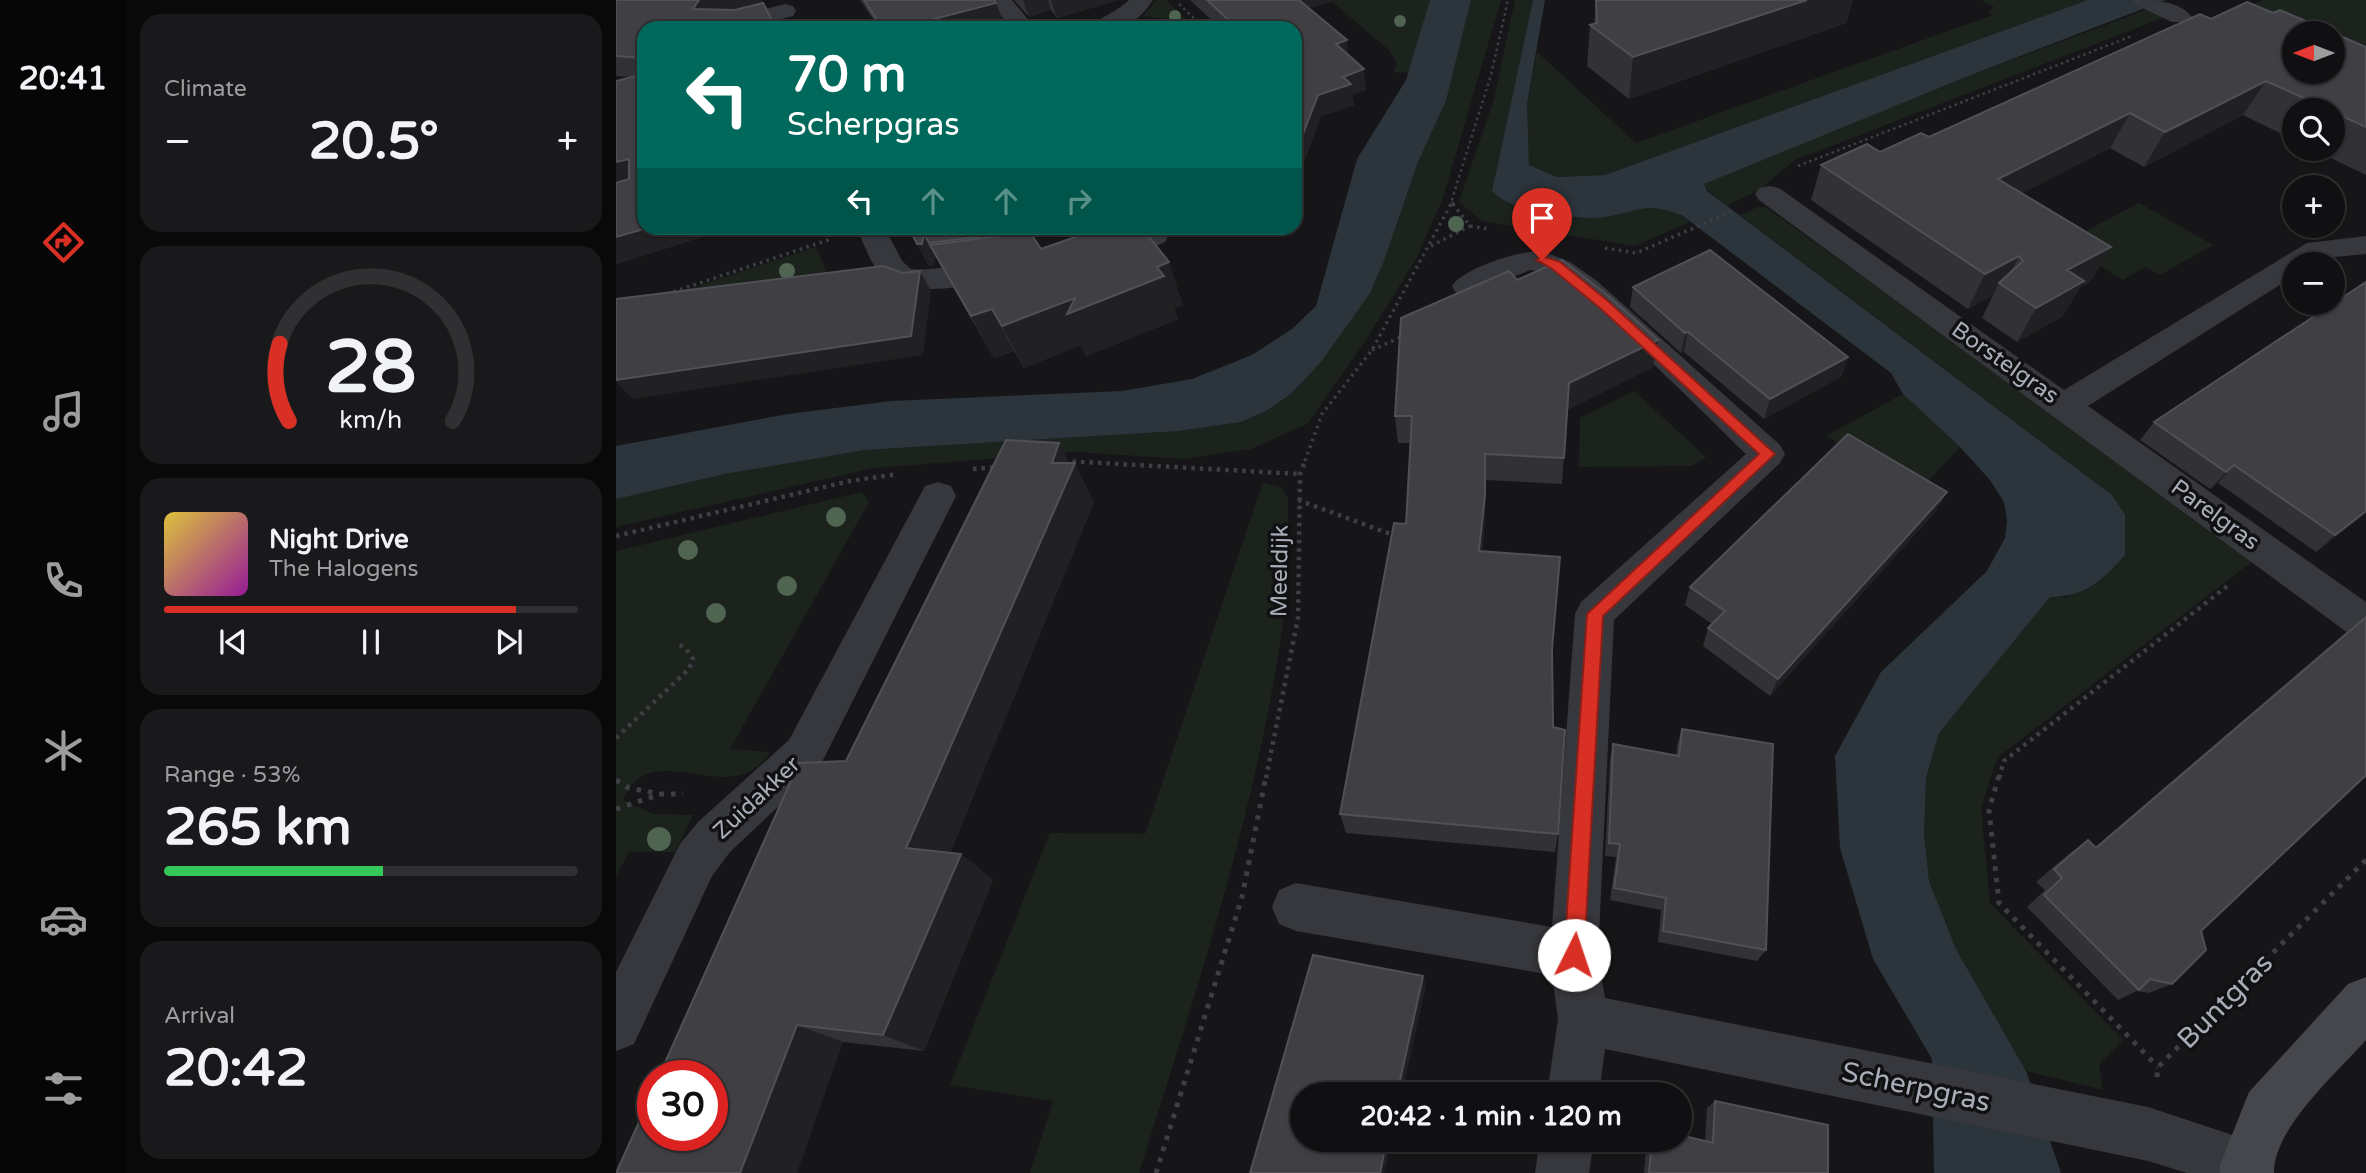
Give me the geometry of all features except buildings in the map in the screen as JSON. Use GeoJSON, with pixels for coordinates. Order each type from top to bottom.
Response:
{"type":"FeatureCollection","features":[{"type":"Feature","properties":{"kind":"street"},"geometry":{"type":"LineString","coordinates":[[1000,0],[1017,21]]}},
{"type":"Feature","properties":{"kind":"street"},"geometry":{"type":"LineString","coordinates":[[1116,21],[1128,15],[1142,0]]}},
{"type":"Feature","properties":{"kind":"street"},"geometry":{"type":"LineString","coordinates":[[2144,0],[2180,17]]}},
{"type":"Feature","properties":{"kind":"street"},"geometry":{"type":"LineString","coordinates":[[754,21],[792,13]]}},
{"type":"Feature","properties":{"kind":"street","name":"Borstelgras"},"geometry":{"type":"LineString","coordinates":[[1760,199],[1998,359],[2063,406],[2317,249],[2365,246]]}},
{"type":"Feature","properties":{"kind":"street"},"geometry":{"type":"LineString","coordinates":[[875,235],[894,272],[902,278],[934,279],[1024,267]]}},
{"type":"Feature","properties":{"kind":"street"},"geometry":{"type":"LineString","coordinates":[[1076,260],[1104,255],[1144,235]]}},
{"type":"Feature","properties":{"kind":"street"},"geometry":{"type":"LineString","coordinates":[[1467,286],[1528,261],[1542,260],[1556,265],[1605,305],[1768,454],[1595,614],[1574,955],[1583,1019],[1575,1082]]}},
{"type":"Feature","properties":{"kind":"street","name":"Parelgras"},"geometry":{"type":"LineString","coordinates":[[2063,406],[2366,624]]}},
{"type":"Feature","properties":{"kind":"street","name":"Zuidakker"},"geometry":{"type":"LineString","coordinates":[[616,1026],[696,860],[713,837],[804,754],[938,496]]}},
{"type":"Feature","properties":{"kind":"street"},"geometry":{"type":"LineString","coordinates":[[1296,907],[1574,955]]}},
{"type":"Feature","properties":{"kind":"street"},"geometry":{"type":"LineString","coordinates":[[2247,1169],[2268,1111],[2366,1002]]}},
{"type":"Feature","properties":{"kind":"street","name":"Scherpgras"},"geometry":{"type":"LineString","coordinates":[[1583,1019],[2148,1134],[2247,1169]]}},
{"type":"Feature","properties":{"kind":"street"},"geometry":{"type":"LineString","coordinates":[[1562,1173],[1565,1152]]}},
{"type":"Feature","properties":{"kind":"path"},"geometry":{"type":"LineString","coordinates":[[1174,0],[1197,21]]}},
{"type":"Feature","properties":{"kind":"path","name":"Meeldijk"},"geometry":{"type":"LineString","coordinates":[[1156,1173],[1242,897],[1298,618],[1300,474],[1322,414],[1372,350],[1430,247],[1456,190],[1492,75],[1508,0]]}},
{"type":"Feature","properties":{"kind":"path"},"geometry":{"type":"LineString","coordinates":[[1680,235],[1760,199],[1798,166],[2180,17]]}},
{"type":"Feature","properties":{"kind":"path"},"geometry":{"type":"LineString","coordinates":[[1430,247],[1470,226]]}},
{"type":"Feature","properties":{"kind":"path"},"geometry":{"type":"LineString","coordinates":[[656,297],[840,236]]}},
{"type":"Feature","properties":{"kind":"path"},"geometry":{"type":"LineString","coordinates":[[1372,350],[1410,333]]}},
{"type":"Feature","properties":{"kind":"path"},"geometry":{"type":"LineString","coordinates":[[1298,500],[1402,538]]}},
{"type":"Feature","properties":{"kind":"path"},"geometry":{"type":"LineString","coordinates":[[2158,1067],[2000,903],[1989,810],[2004,761],[2268,553]]}},
{"type":"Feature","properties":{"kind":"path"},"geometry":{"type":"LineString","coordinates":[[616,738],[633,716],[689,672],[693,659],[686,649],[677,643]]}},
{"type":"Feature","properties":{"kind":"path"},"geometry":{"type":"LineString","coordinates":[[616,780],[629,788],[661,794]]}},
{"type":"Feature","properties":{"kind":"path","name":"Buntgras"},"geometry":{"type":"LineString","coordinates":[[2148,1134],[2158,1067],[2366,860]]}},
{"type":"Feature","properties":{"kind":"shaded area"},"geometry":{"type":"Polygon","coordinates":[[[1157,0],[1166,0],[1187,21],[1164,21],[1166,19],[1143,16],[1157,0]]]}},
{"type":"Feature","properties":{"kind":"shaded area"},"geometry":{"type":"Polygon","coordinates":[[[1330,0],[1430,0],[1409,73],[1394,72],[1397,63],[1388,49],[1330,0]]]}},
{"type":"Feature","properties":{"kind":"shaded area"},"geometry":{"type":"Polygon","coordinates":[[[1430,0],[1471,0],[1446,101],[1418,162],[1385,258],[1370,293],[1321,362],[1291,394],[1266,411],[1241,422],[1179,431],[865,450],[725,474],[616,499],[616,446],[788,414],[891,401],[1122,391],[1192,379],[1252,355],[1292,329],[1316,306],[1357,159],[1406,80],[1430,0]]]}},
{"type":"Feature","properties":{"kind":"shaded area"},"geometry":{"type":"Polygon","coordinates":[[[1471,0],[1501,0],[1443,198],[1416,259],[1364,343],[1307,424],[1251,449],[1184,459],[1077,452],[874,468],[616,527],[616,499],[725,474],[865,450],[1179,431],[1241,422],[1266,411],[1291,394],[1321,362],[1385,258],[1418,162],[1446,101],[1471,0]]]}},
{"type":"Feature","properties":{"kind":"shaded area"},"geometry":{"type":"Polygon","coordinates":[[[1515,0],[1533,0],[1492,191],[1511,204],[1557,215],[1586,218],[1656,208],[1678,214],[1690,222],[1635,246],[1482,221],[1459,202],[1494,99],[1515,0]]]}},
{"type":"Feature","properties":{"kind":"shaded area"},"geometry":{"type":"Polygon","coordinates":[[[1533,0],[1545,0],[1527,104],[1529,165],[1557,177],[1605,175],[2088,0],[2166,0],[1966,77],[1704,184],[1707,191],[2112,495],[2125,515],[2125,555],[2084,590],[2050,597],[1939,733],[1926,778],[1924,834],[1929,881],[1956,949],[2026,1071],[2061,1173],[1934,1173],[1932,1059],[1873,959],[1840,848],[1835,756],[1881,672],[1987,571],[2005,538],[2007,520],[2004,502],[1990,480],[1960,447],[1903,394],[1891,373],[1683,216],[1646,208],[1605,217],[1568,216],[1523,208],[1499,198],[1492,191],[1533,0]]]}},
{"type":"Feature","properties":{"kind":"shaded area"},"geometry":{"type":"Polygon","coordinates":[[[1981,0],[2088,0],[1605,175],[1557,177],[1529,165],[1527,104],[1537,52],[1636,143],[1993,15],[1988,11],[1994,7],[1981,0]]]}},
{"type":"Feature","properties":{"kind":"shaded area"},"geometry":{"type":"Polygon","coordinates":[[[2263,0],[2366,0],[2366,70],[2345,46],[2345,21],[2282,21],[2282,29],[2233,12],[2263,0]]]}},
{"type":"Feature","properties":{"kind":"shaded area"},"geometry":{"type":"Polygon","coordinates":[[[2151,8],[2168,16],[1795,160],[1760,189],[1727,206],[1704,187],[1707,180],[1966,77],[2151,8]]]}},
{"type":"Feature","properties":{"kind":"shaded area"},"geometry":{"type":"Polygon","coordinates":[[[2139,203],[2213,245],[2160,275],[2145,267],[2123,280],[2063,243],[2139,203]]]}},
{"type":"Feature","properties":{"kind":"shaded area"},"geometry":{"type":"Polygon","coordinates":[[[1758,207],[1766,207],[2254,560],[1997,758],[1981,808],[1990,903],[2123,1040],[2099,1064],[2103,1090],[2026,1071],[1956,949],[1929,881],[1924,834],[1926,778],[1939,733],[2050,597],[2068,597],[2124,515],[2112,495],[1740,215],[1758,207]]]}},
{"type":"Feature","properties":{"kind":"shaded area"},"geometry":{"type":"Polygon","coordinates":[[[816,247],[830,281],[668,296],[816,247]]]}},
{"type":"Feature","properties":{"kind":"shaded area"},"geometry":{"type":"Polygon","coordinates":[[[1634,391],[1706,457],[1692,466],[1579,467],[1580,418],[1634,391]]]}},
{"type":"Feature","properties":{"kind":"shaded area"},"geometry":{"type":"Polygon","coordinates":[[[1903,394],[1960,447],[1918,492],[1826,436],[1903,394]]]}},
{"type":"Feature","properties":{"kind":"shaded area"},"geometry":{"type":"Polygon","coordinates":[[[1263,482],[1281,487],[1288,497],[1287,594],[1274,680],[1260,752],[1224,894],[1139,1173],[1030,1173],[1053,1101],[950,1085],[1050,833],[1145,834],[1263,482]]]}},
{"type":"Feature","properties":{"kind":"shaded area"},"geometry":{"type":"Polygon","coordinates":[[[862,492],[869,502],[730,749],[770,752],[754,769],[735,776],[714,777],[672,771],[652,773],[636,781],[623,800],[653,814],[693,815],[675,852],[629,852],[616,876],[616,551],[862,492]]]}},
{"type":"Feature","properties":{"kind":"route"},"geometry":{"type":"LineString","coordinates":[[1542,260],[1556,265],[1605,305],[1768,454],[1595,614],[1574,955]]}}]}
